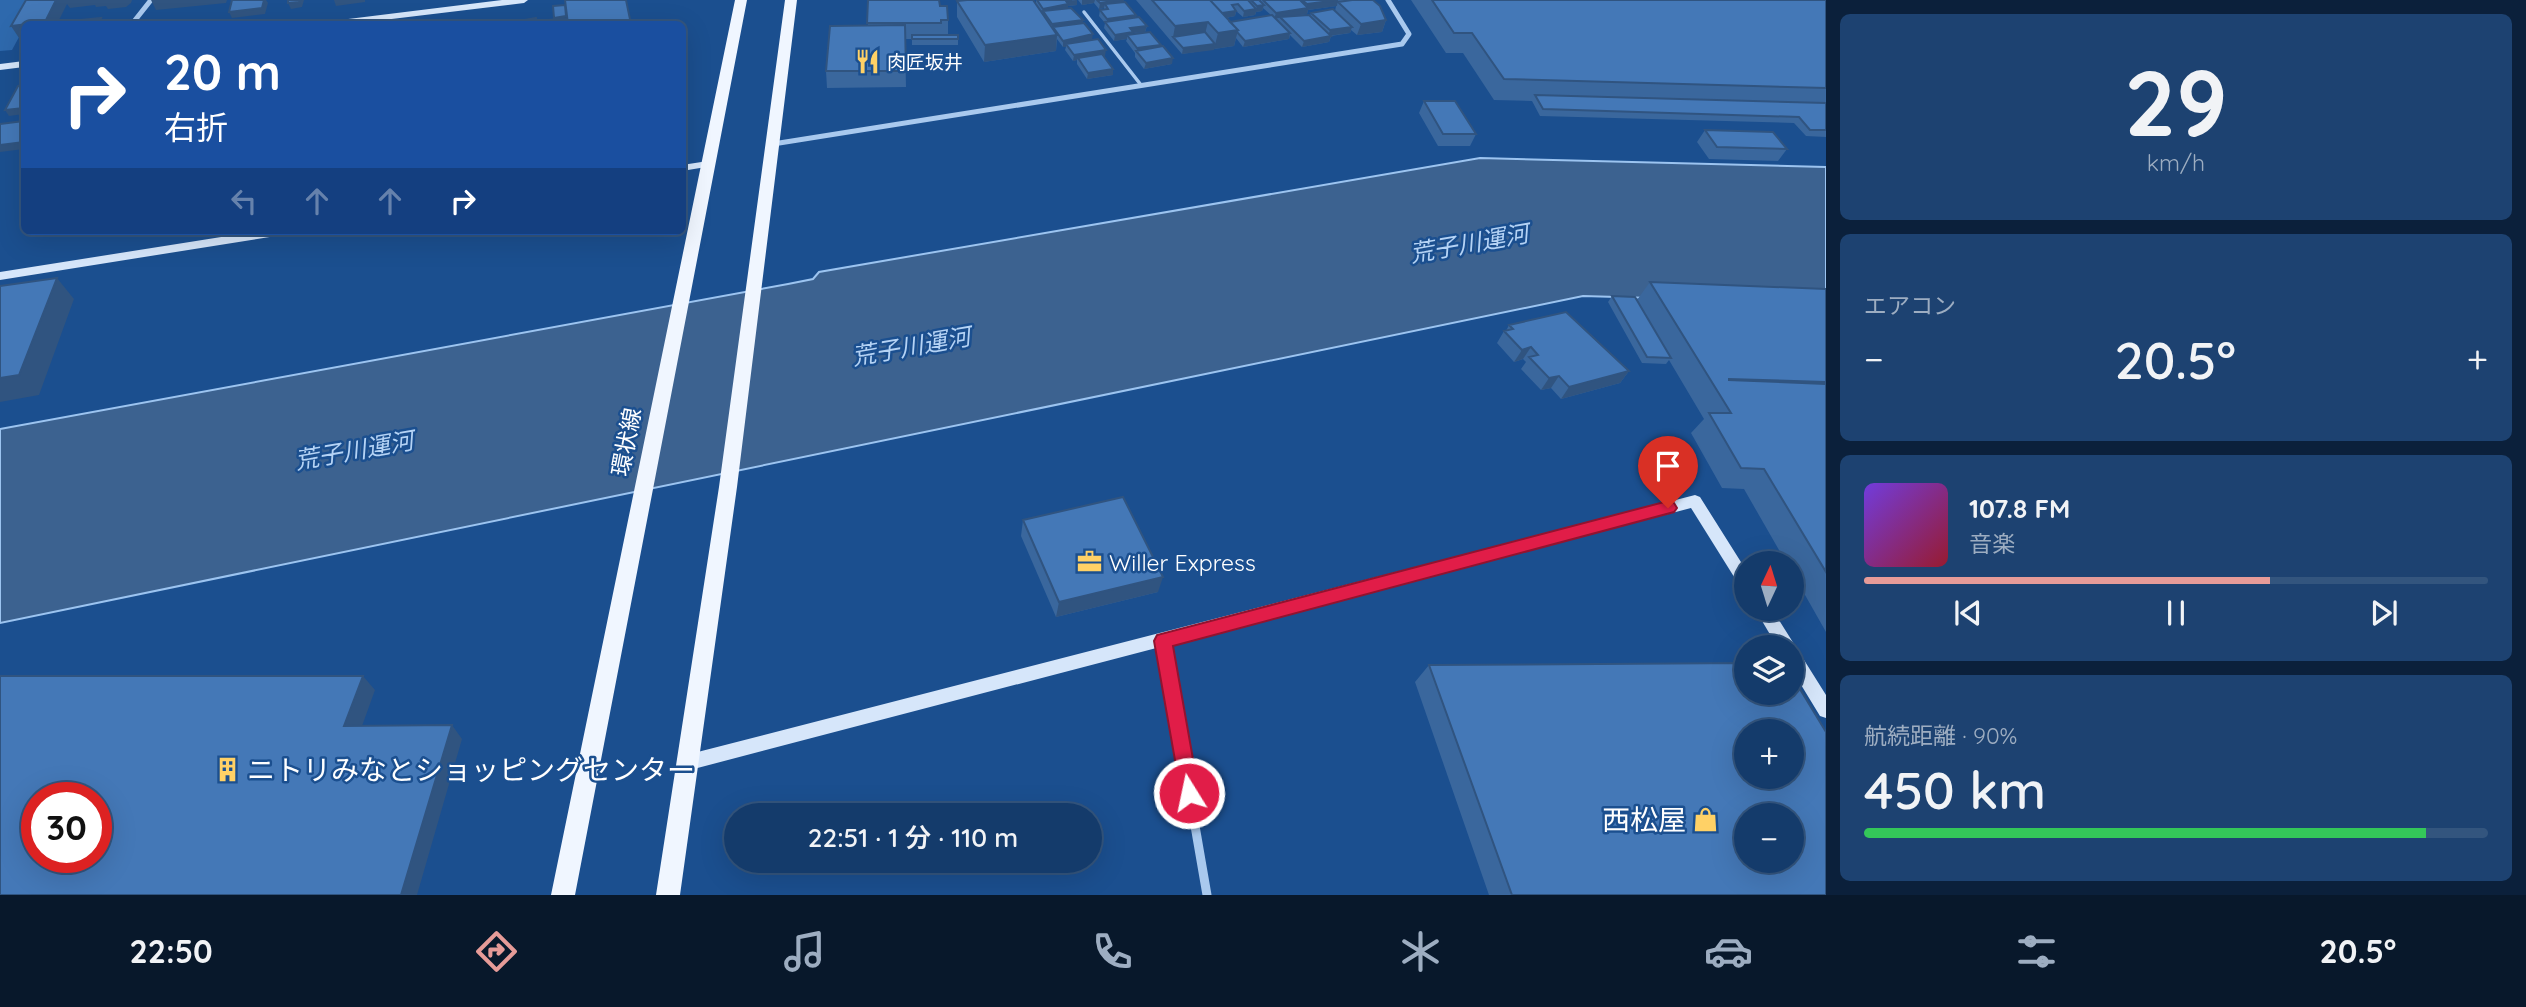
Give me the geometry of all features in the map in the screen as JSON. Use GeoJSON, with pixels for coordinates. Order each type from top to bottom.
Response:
{"type":"FeatureCollection","features":[{"type":"Feature","properties":{"kind":"main road","name":"環状線"},"geometry":{"type":"LineString","coordinates":[[563,895],[741,0]]}},
{"type":"Feature","properties":{"kind":"main road"},"geometry":{"type":"LineString","coordinates":[[668,895],[728,487],[791,0]]}},
{"type":"Feature","properties":{"kind":"street"},"geometry":{"type":"LineString","coordinates":[[134,21],[151,0]]}},
{"type":"Feature","properties":{"kind":"street"},"geometry":{"type":"LineString","coordinates":[[355,21],[524,0]]}},
{"type":"Feature","properties":{"kind":"street"},"geometry":{"type":"LineString","coordinates":[[772,144],[1402,44],[1409,34],[1388,0]]}},
{"type":"Feature","properties":{"kind":"street"},"geometry":{"type":"LineString","coordinates":[[0,67],[21,64]]}},
{"type":"Feature","properties":{"kind":"street"},"geometry":{"type":"LineString","coordinates":[[686,167],[708,164]]}},
{"type":"Feature","properties":{"kind":"street"},"geometry":{"type":"LineString","coordinates":[[0,276],[257,235]]}},
{"type":"Feature","properties":{"kind":"street"},"geometry":{"type":"LineString","coordinates":[[687,763],[1695,501],[1734,564]]}},
{"type":"Feature","properties":{"kind":"street"},"geometry":{"type":"LineString","coordinates":[[1163,641],[1207,895]]}},
{"type":"Feature","properties":{"kind":"street"},"geometry":{"type":"LineString","coordinates":[[1804,675],[1826,710]]}},
{"type":"Feature","properties":{"kind":"lane"},"geometry":{"type":"LineString","coordinates":[[1084,12],[1141,85]]}},
{"type":"Feature","properties":{"kind":"shaded area"},"geometry":{"type":"Polygon","coordinates":[[[0,0],[39,0],[28,21],[21,21],[21,33],[12,50],[0,51],[0,0]]]}},
{"type":"Feature","properties":{"kind":"water","name":"荒子川運河"},"geometry":{"type":"Polygon","coordinates":[[[1480,158],[1826,167],[1826,303],[1583,296],[0,623],[0,429],[788,284],[813,279],[819,272],[1480,158]]]}},
{"type":"Feature","properties":{"kind":"building"},"geometry":{"type":"Polygon","coordinates":[[[26,0],[56,0],[46,21],[21,21],[21,25],[11,26],[26,0]]]}},
{"type":"Feature","properties":{"kind":"building"},"geometry":{"type":"Polygon","coordinates":[[[232,0],[264,0],[262,8],[229,12],[232,0]]]}},
{"type":"Feature","properties":{"kind":"building"},"geometry":{"type":"Polygon","coordinates":[[[565,0],[626,0],[630,21],[568,21],[565,0]]]}},
{"type":"Feature","properties":{"kind":"building"},"geometry":{"type":"Polygon","coordinates":[[[868,0],[939,0],[940,6],[947,6],[948,20],[941,20],[941,23],[867,23],[868,0]]]}},
{"type":"Feature","properties":{"kind":"building"},"geometry":{"type":"Polygon","coordinates":[[[1033,0],[1057,35],[985,45],[957,1],[1033,0]]]}},
{"type":"Feature","properties":{"kind":"building"},"geometry":{"type":"Polygon","coordinates":[[[1037,0],[1072,0],[1066,1],[1068,4],[1043,9],[1037,0]]]}},
{"type":"Feature","properties":{"kind":"building"},"geometry":{"type":"Polygon","coordinates":[[[1097,0],[1119,0],[1100,3],[1097,0]]]}},
{"type":"Feature","properties":{"kind":"building"},"geometry":{"type":"Polygon","coordinates":[[[1152,0],[1210,0],[1238,30],[1218,33],[1208,22],[1175,26],[1152,0]]]}},
{"type":"Feature","properties":{"kind":"building"},"geometry":{"type":"Polygon","coordinates":[[[1210,0],[1248,0],[1256,9],[1244,11],[1238,4],[1232,5],[1236,11],[1222,13],[1210,0]]]}},
{"type":"Feature","properties":{"kind":"building"},"geometry":{"type":"Polygon","coordinates":[[[1251,0],[1259,0],[1264,5],[1257,6],[1251,0]]]}},
{"type":"Feature","properties":{"kind":"building"},"geometry":{"type":"Polygon","coordinates":[[[1263,0],[1300,0],[1308,8],[1276,13],[1263,0]]]}},
{"type":"Feature","properties":{"kind":"building"},"geometry":{"type":"Polygon","coordinates":[[[1302,0],[1338,0],[1307,4],[1302,0]]]}},
{"type":"Feature","properties":{"kind":"building"},"geometry":{"type":"Polygon","coordinates":[[[1373,0],[1380,6],[1386,20],[1361,24],[1338,2],[1373,0]]]}},
{"type":"Feature","properties":{"kind":"building"},"geometry":{"type":"Polygon","coordinates":[[[1432,0],[1826,0],[1826,88],[1504,79],[1472,33],[1454,33],[1432,0]]]}},
{"type":"Feature","properties":{"kind":"building"},"geometry":{"type":"Polygon","coordinates":[[[1125,2],[1136,15],[1107,19],[1100,10],[1108,9],[1105,4],[1125,2]]]}},
{"type":"Feature","properties":{"kind":"building"},"geometry":{"type":"Polygon","coordinates":[[[565,5],[566,16],[554,18],[553,6],[565,5]]]}},
{"type":"Feature","properties":{"kind":"building"},"geometry":{"type":"Polygon","coordinates":[[[1071,8],[1083,20],[1052,24],[1043,11],[1071,8]]]}},
{"type":"Feature","properties":{"kind":"building"},"geometry":{"type":"Polygon","coordinates":[[[1333,9],[1352,27],[1330,30],[1311,13],[1333,9]]]}},
{"type":"Feature","properties":{"kind":"building"},"geometry":{"type":"Polygon","coordinates":[[[1272,15],[1290,33],[1245,41],[1230,22],[1272,15]]]}},
{"type":"Feature","properties":{"kind":"building"},"geometry":{"type":"Polygon","coordinates":[[[1309,15],[1331,36],[1304,41],[1280,17],[1309,15]]]}},
{"type":"Feature","properties":{"kind":"building"},"geometry":{"type":"Polygon","coordinates":[[[1139,17],[1147,26],[1130,28],[1133,32],[1115,35],[1105,22],[1139,17]]]}},
{"type":"Feature","properties":{"kind":"building"},"geometry":{"type":"Polygon","coordinates":[[[101,18],[100,21],[81,20],[101,18]]]}},
{"type":"Feature","properties":{"kind":"building"},"geometry":{"type":"Polygon","coordinates":[[[566,18],[566,21],[549,21],[566,18]]]}},
{"type":"Feature","properties":{"kind":"building"},"geometry":{"type":"Polygon","coordinates":[[[1084,23],[1093,34],[1063,41],[1053,27],[1084,23]]]}},
{"type":"Feature","properties":{"kind":"building"},"geometry":{"type":"Polygon","coordinates":[[[905,25],[906,71],[826,71],[830,26],[905,25]]]}},
{"type":"Feature","properties":{"kind":"building"},"geometry":{"type":"Polygon","coordinates":[[[1150,32],[1161,45],[1137,48],[1127,35],[1150,32]]]}},
{"type":"Feature","properties":{"kind":"building"},"geometry":{"type":"Polygon","coordinates":[[[1205,32],[1215,44],[1183,48],[1173,37],[1205,32]]]}},
{"type":"Feature","properties":{"kind":"building"},"geometry":{"type":"Polygon","coordinates":[[[912,35],[958,35],[958,39],[912,39],[912,35]]]}},
{"type":"Feature","properties":{"kind":"building"},"geometry":{"type":"Polygon","coordinates":[[[1098,39],[1106,50],[1074,55],[1066,44],[1098,39]]]}},
{"type":"Feature","properties":{"kind":"building"},"geometry":{"type":"Polygon","coordinates":[[[1163,46],[1173,58],[1146,63],[1136,51],[1163,46]]]}},
{"type":"Feature","properties":{"kind":"building"},"geometry":{"type":"Polygon","coordinates":[[[1102,54],[1113,69],[1088,73],[1078,58],[1102,54]]]}},
{"type":"Feature","properties":{"kind":"building"},"geometry":{"type":"Polygon","coordinates":[[[18,86],[21,86],[21,108],[5,110],[18,86]]]}},
{"type":"Feature","properties":{"kind":"building"},"geometry":{"type":"Polygon","coordinates":[[[1535,95],[1826,103],[1826,130],[1810,130],[1799,117],[1543,109],[1535,95]]]}},
{"type":"Feature","properties":{"kind":"building"},"geometry":{"type":"Polygon","coordinates":[[[1424,101],[1455,101],[1476,134],[1443,134],[1424,101]]]}},
{"type":"Feature","properties":{"kind":"building"},"geometry":{"type":"Polygon","coordinates":[[[21,121],[21,142],[0,145],[0,124],[21,121]]]}},
{"type":"Feature","properties":{"kind":"building"},"geometry":{"type":"Polygon","coordinates":[[[1705,130],[1773,132],[1787,149],[1717,147],[1705,130]]]}},
{"type":"Feature","properties":{"kind":"building"},"geometry":{"type":"Polygon","coordinates":[[[57,278],[19,375],[0,378],[0,286],[57,278]]]}},
{"type":"Feature","properties":{"kind":"building"},"geometry":{"type":"Polygon","coordinates":[[[1650,282],[1826,289],[1826,382],[1729,380],[1826,384],[1826,572],[1764,469],[1741,468],[1709,413],[1731,413],[1650,282]]]}},
{"type":"Feature","properties":{"kind":"building"},"geometry":{"type":"Polygon","coordinates":[[[1612,296],[1635,297],[1671,358],[1647,357],[1612,296]]]}},
{"type":"Feature","properties":{"kind":"building"},"geometry":{"type":"Polygon","coordinates":[[[1566,312],[1629,371],[1569,387],[1559,376],[1549,378],[1529,357],[1538,355],[1531,347],[1522,350],[1504,331],[1513,329],[1509,325],[1566,312]]]}},
{"type":"Feature","properties":{"kind":"building"},"geometry":{"type":"Polygon","coordinates":[[[1123,497],[1163,577],[1059,602],[1023,520],[1123,497]]]}},
{"type":"Feature","properties":{"kind":"building"},"geometry":{"type":"Polygon","coordinates":[[[1734,663],[1734,705],[1804,705],[1804,696],[1826,732],[1826,895],[1512,895],[1429,665],[1734,663]]]}},
{"type":"Feature","properties":{"kind":"building","name":"ニトリみなとショッピングセンター"},"geometry":{"type":"Polygon","coordinates":[[[0,676],[363,676],[344,726],[452,725],[401,895],[0,895],[0,676]]]}},
{"type":"Feature","properties":{"kind":"place","name":"肉匠坂井"},"geometry":{"type":"Point","coordinates":[867,62]}},
{"type":"Feature","properties":{"kind":"place","name":"Willer Express"},"geometry":{"type":"Point","coordinates":[1089,562]}},
{"type":"Feature","properties":{"kind":"place","name":"ニトリみなとショッピングセンター"},"geometry":{"type":"Point","coordinates":[227,769]}},
{"type":"Feature","properties":{"kind":"place","name":"西松屋"},"geometry":{"type":"Point","coordinates":[1706,819]}},
{"type":"Feature","properties":{"kind":"route"},"geometry":{"type":"LineString","coordinates":[[1189,793],[1163,641],[1668,508]]}}]}
